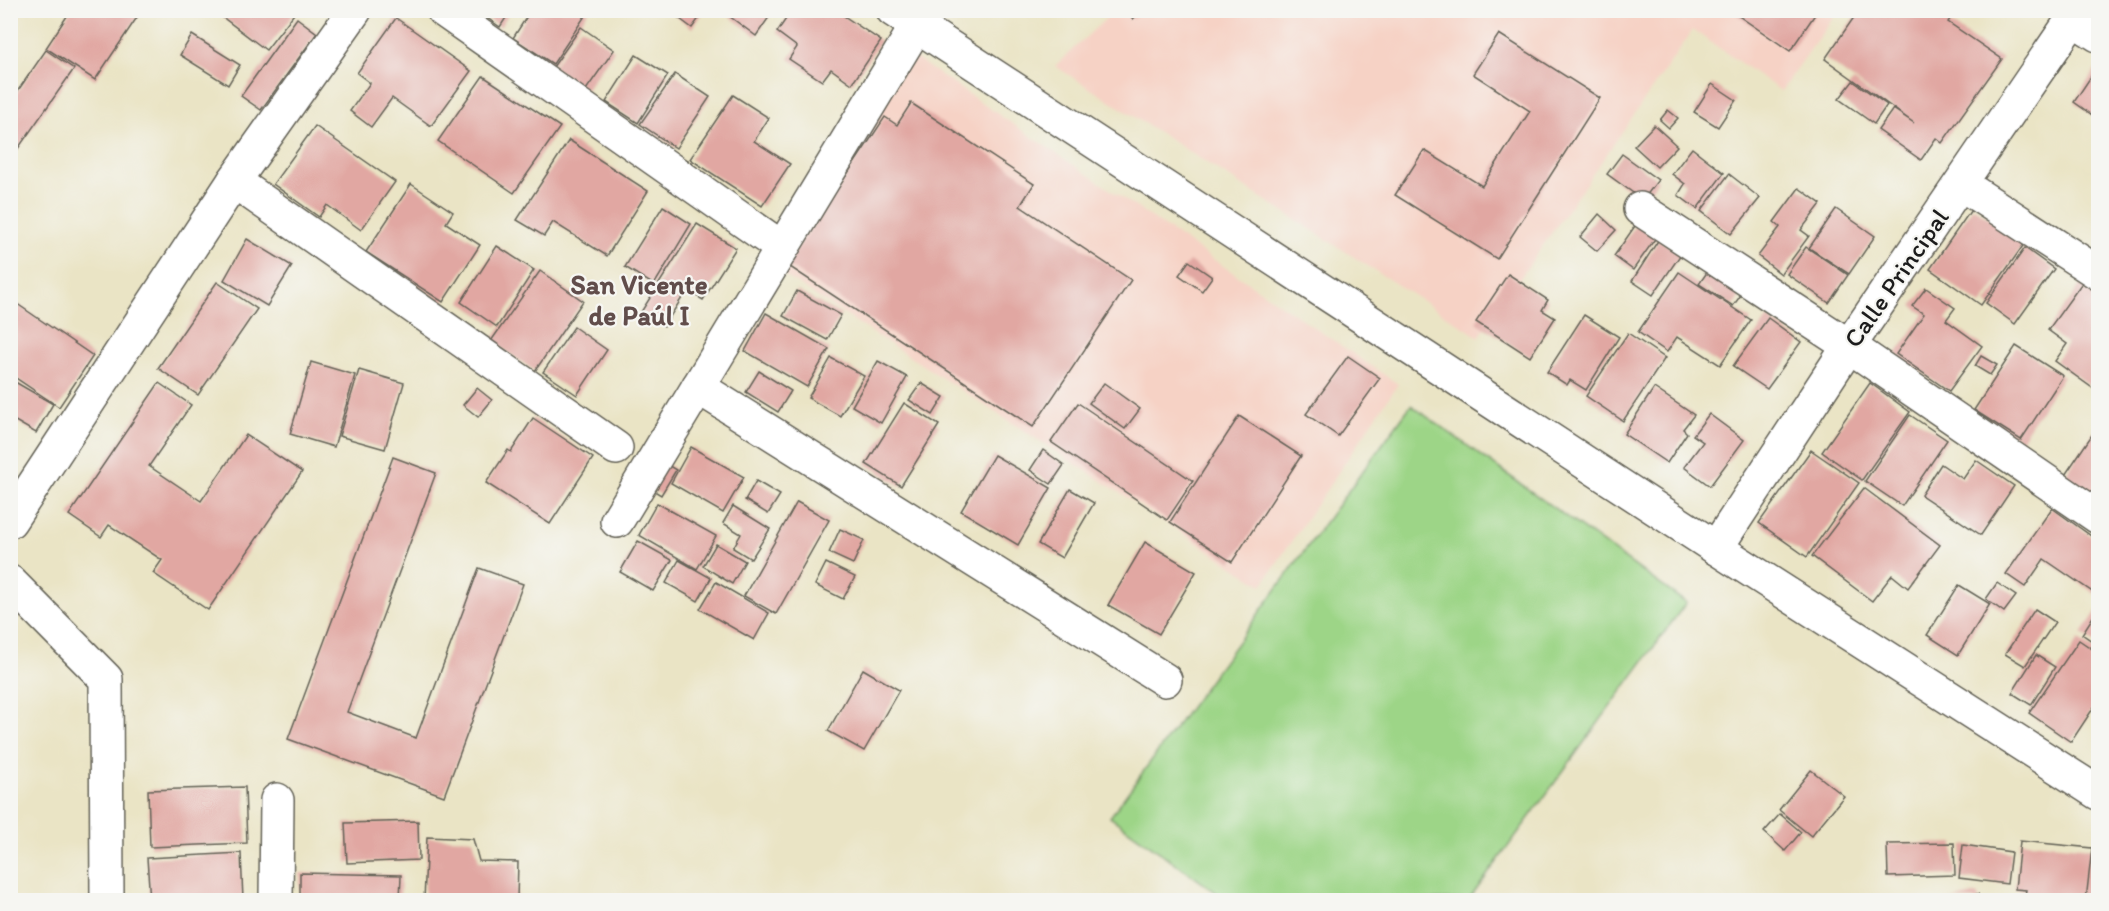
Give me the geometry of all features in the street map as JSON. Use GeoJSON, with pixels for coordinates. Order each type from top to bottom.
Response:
{"type":"FeatureCollection","features":[{"type":"Feature","properties":{"kind":"street"},"geometry":{"type":"LineString","coordinates":[[10,522],[234,180],[355,10]]}},
{"type":"Feature","properties":{"kind":"street"},"geometry":{"type":"LineString","coordinates":[[443,10],[782,248]]}},
{"type":"Feature","properties":{"kind":"street"},"geometry":{"type":"LineString","coordinates":[[617,521],[782,248],[905,19],[1716,548],[2098,792]]}},
{"type":"Feature","properties":{"kind":"street","name":"Calle Principal"},"geometry":{"type":"LineString","coordinates":[[1716,548],[1849,346],[1961,184],[2084,22]]}},
{"type":"Feature","properties":{"kind":"street"},"geometry":{"type":"LineString","coordinates":[[234,180],[616,448]]}},
{"type":"Feature","properties":{"kind":"street"},"geometry":{"type":"LineString","coordinates":[[1961,184],[2098,273]]}},
{"type":"Feature","properties":{"kind":"street"},"geometry":{"type":"LineString","coordinates":[[1640,209],[1849,346],[2098,517]]}},
{"type":"Feature","properties":{"kind":"street"},"geometry":{"type":"LineString","coordinates":[[698,387],[1165,680]]}},
{"type":"Feature","properties":{"kind":"street"},"geometry":{"type":"LineString","coordinates":[[10,582],[106,679],[107,900]]}},
{"type":"Feature","properties":{"kind":"street"},"geometry":{"type":"LineString","coordinates":[[276,900],[277,800]]}},
{"type":"Feature","properties":{"kind":"shaded area"},"geometry":{"type":"Polygon","coordinates":[[[1114,11],[1838,11],[1781,91],[1693,30],[1479,337],[1055,66],[1114,11]]]}},
{"type":"Feature","properties":{"kind":"shaded area"},"geometry":{"type":"Polygon","coordinates":[[[912,56],[1398,384],[1262,585],[779,272],[912,56]]]}},
{"type":"Feature","properties":{"kind":"green space"},"geometry":{"type":"Polygon","coordinates":[[[1411,405],[1686,603],[1469,900],[1227,900],[1110,817],[1411,405]]]}},
{"type":"Feature","properties":{"kind":"building"},"geometry":{"type":"Polygon","coordinates":[[[71,10],[142,10],[95,80],[46,48],[71,10]]]}},
{"type":"Feature","properties":{"kind":"building"},"geometry":{"type":"Polygon","coordinates":[[[213,10],[297,10],[266,50],[213,10]]]}},
{"type":"Feature","properties":{"kind":"building"},"geometry":{"type":"Polygon","coordinates":[[[476,10],[511,10],[500,27],[476,10]]]}},
{"type":"Feature","properties":{"kind":"building"},"geometry":{"type":"Polygon","coordinates":[[[531,10],[589,10],[553,64],[513,38],[531,10]]]}},
{"type":"Feature","properties":{"kind":"building"},"geometry":{"type":"Polygon","coordinates":[[[668,10],[705,10],[692,28],[668,10]]]}},
{"type":"Feature","properties":{"kind":"building"},"geometry":{"type":"Polygon","coordinates":[[[721,10],[774,10],[756,36],[721,10]]]}},
{"type":"Feature","properties":{"kind":"building"},"geometry":{"type":"Polygon","coordinates":[[[792,10],[835,10],[881,41],[852,84],[831,69],[822,81],[789,59],[797,47],[777,32],[792,10]]]}},
{"type":"Feature","properties":{"kind":"building"},"geometry":{"type":"Polygon","coordinates":[[[1126,10],[1142,10],[1133,19],[1126,10]]]}},
{"type":"Feature","properties":{"kind":"building"},"geometry":{"type":"Polygon","coordinates":[[[1730,10],[1818,10],[1790,51],[1730,10]]]}},
{"type":"Feature","properties":{"kind":"building"},"geometry":{"type":"Polygon","coordinates":[[[1859,10],[1956,10],[1948,22],[2002,59],[1942,143],[1936,138],[1921,160],[1878,130],[1893,109],[1914,123],[1825,59],[1859,10]]]}},
{"type":"Feature","properties":{"kind":"building"},"geometry":{"type":"Polygon","coordinates":[[[297,18],[317,33],[261,110],[241,96],[297,18]]]}},
{"type":"Feature","properties":{"kind":"building"},"geometry":{"type":"Polygon","coordinates":[[[396,18],[471,71],[431,126],[392,98],[371,127],[350,111],[370,83],[357,73],[396,18]]]}},
{"type":"Feature","properties":{"kind":"building"},"geometry":{"type":"Polygon","coordinates":[[[581,27],[614,50],[586,90],[553,67],[581,27]]]}},
{"type":"Feature","properties":{"kind":"building"},"geometry":{"type":"Polygon","coordinates":[[[1499,34],[1600,98],[1497,259],[1395,195],[1424,150],[1482,186],[1530,111],[1473,74],[1499,34]]]}},
{"type":"Feature","properties":{"kind":"building"},"geometry":{"type":"Polygon","coordinates":[[[192,35],[240,65],[228,85],[180,55],[192,35]]]}},
{"type":"Feature","properties":{"kind":"building"},"geometry":{"type":"Polygon","coordinates":[[[46,50],[74,69],[10,160],[10,102],[46,50]]]}},
{"type":"Feature","properties":{"kind":"building"},"geometry":{"type":"Polygon","coordinates":[[[636,55],[668,75],[638,123],[606,102],[636,55]]]}},
{"type":"Feature","properties":{"kind":"building"},"geometry":{"type":"Polygon","coordinates":[[[2098,66],[2098,119],[2074,102],[2098,66]]]}},
{"type":"Feature","properties":{"kind":"building"},"geometry":{"type":"Polygon","coordinates":[[[675,74],[710,97],[676,148],[640,124],[675,74]]]}},
{"type":"Feature","properties":{"kind":"building"},"geometry":{"type":"Polygon","coordinates":[[[483,76],[560,127],[514,193],[438,141],[483,76]]]}},
{"type":"Feature","properties":{"kind":"building"},"geometry":{"type":"Polygon","coordinates":[[[1853,81],[1887,105],[1874,124],[1839,99],[1853,81]]]}},
{"type":"Feature","properties":{"kind":"building"},"geometry":{"type":"Polygon","coordinates":[[[1712,84],[1736,100],[1718,127],[1694,112],[1712,84]]]}},
{"type":"Feature","properties":{"kind":"building"},"geometry":{"type":"Polygon","coordinates":[[[733,95],[769,118],[754,141],[790,164],[762,206],[690,159],[733,95]]]}},
{"type":"Feature","properties":{"kind":"building"},"geometry":{"type":"Polygon","coordinates":[[[911,103],[1034,184],[1020,206],[1131,280],[1033,427],[787,265],[885,117],[897,125],[911,103]]]}},
{"type":"Feature","properties":{"kind":"building"},"geometry":{"type":"Polygon","coordinates":[[[1668,110],[1678,118],[1669,128],[1660,120],[1668,110]]]}},
{"type":"Feature","properties":{"kind":"building"},"geometry":{"type":"Polygon","coordinates":[[[1654,125],[1677,146],[1657,167],[1634,146],[1654,125]]]}},
{"type":"Feature","properties":{"kind":"building"},"geometry":{"type":"Polygon","coordinates":[[[315,126],[395,182],[361,230],[327,205],[319,217],[273,184],[315,126]]]}},
{"type":"Feature","properties":{"kind":"building"},"geometry":{"type":"Polygon","coordinates":[[[569,140],[648,191],[607,256],[553,222],[544,236],[517,220],[569,140]]]}},
{"type":"Feature","properties":{"kind":"building"},"geometry":{"type":"Polygon","coordinates":[[[1692,148],[1724,173],[1697,209],[1678,195],[1685,184],[1672,174],[1692,148]]]}},
{"type":"Feature","properties":{"kind":"building"},"geometry":{"type":"Polygon","coordinates":[[[1622,154],[1658,180],[1643,200],[1607,174],[1622,154]]]}},
{"type":"Feature","properties":{"kind":"building"},"geometry":{"type":"Polygon","coordinates":[[[1729,174],[1760,198],[1731,234],[1701,211],[1729,174]]]}},
{"type":"Feature","properties":{"kind":"building"},"geometry":{"type":"Polygon","coordinates":[[[411,184],[453,212],[446,223],[480,245],[443,302],[366,252],[411,184]]]}},
{"type":"Feature","properties":{"kind":"building"},"geometry":{"type":"Polygon","coordinates":[[[1799,188],[1821,204],[1801,230],[1809,236],[1781,274],[1758,256],[1780,227],[1774,222],[1799,188]]]}},
{"type":"Feature","properties":{"kind":"building"},"geometry":{"type":"Polygon","coordinates":[[[663,206],[691,224],[654,285],[625,267],[663,206]]]}},
{"type":"Feature","properties":{"kind":"building"},"geometry":{"type":"Polygon","coordinates":[[[1973,207],[2025,243],[1981,305],[1930,269],[1973,207]]]}},
{"type":"Feature","properties":{"kind":"building"},"geometry":{"type":"Polygon","coordinates":[[[1836,209],[1875,236],[1849,274],[1809,248],[1836,209]]]}},
{"type":"Feature","properties":{"kind":"building"},"geometry":{"type":"Polygon","coordinates":[[[1599,214],[1616,230],[1597,251],[1580,237],[1599,214]]]}},
{"type":"Feature","properties":{"kind":"building"},"geometry":{"type":"Polygon","coordinates":[[[1637,223],[1657,236],[1633,270],[1614,256],[1637,223]]]}},
{"type":"Feature","properties":{"kind":"building"},"geometry":{"type":"Polygon","coordinates":[[[697,224],[736,248],[703,300],[687,290],[664,326],[641,312],[697,224]]]}},
{"type":"Feature","properties":{"kind":"building"},"geometry":{"type":"Polygon","coordinates":[[[247,239],[292,266],[267,306],[224,280],[247,239]]]}},
{"type":"Feature","properties":{"kind":"building"},"geometry":{"type":"Polygon","coordinates":[[[1659,239],[1681,254],[1653,295],[1632,281],[1659,239]]]}},
{"type":"Feature","properties":{"kind":"building"},"geometry":{"type":"Polygon","coordinates":[[[497,246],[534,270],[497,327],[461,302],[497,246]]]}},
{"type":"Feature","properties":{"kind":"building"},"geometry":{"type":"Polygon","coordinates":[[[1806,247],[1848,275],[1829,303],[1787,274],[1806,247]]]}},
{"type":"Feature","properties":{"kind":"building"},"geometry":{"type":"Polygon","coordinates":[[[2025,248],[2054,269],[2015,324],[1986,303],[2025,248]]]}},
{"type":"Feature","properties":{"kind":"building"},"geometry":{"type":"Polygon","coordinates":[[[1189,261],[1212,277],[1202,291],[1179,275],[1189,261]]]}},
{"type":"Feature","properties":{"kind":"building"},"geometry":{"type":"Polygon","coordinates":[[[1710,268],[1744,291],[1733,306],[1699,284],[1710,268]]]}},
{"type":"Feature","properties":{"kind":"building"},"geometry":{"type":"Polygon","coordinates":[[[540,271],[583,301],[535,371],[491,341],[540,271]]]}},
{"type":"Feature","properties":{"kind":"building"},"geometry":{"type":"Polygon","coordinates":[[[1679,272],[1751,320],[1720,365],[1677,337],[1667,352],[1638,332],[1679,272]]]}},
{"type":"Feature","properties":{"kind":"building"},"geometry":{"type":"Polygon","coordinates":[[[1508,274],[1548,300],[1542,310],[1555,318],[1530,357],[1476,322],[1508,274]]]}},
{"type":"Feature","properties":{"kind":"building"},"geometry":{"type":"Polygon","coordinates":[[[2084,280],[2098,290],[2098,392],[2055,361],[2067,344],[2048,330],[2084,280]]]}},
{"type":"Feature","properties":{"kind":"building"},"geometry":{"type":"Polygon","coordinates":[[[217,282],[257,309],[198,395],[158,368],[217,282]]]}},
{"type":"Feature","properties":{"kind":"building"},"geometry":{"type":"Polygon","coordinates":[[[1926,288],[1955,308],[1946,320],[1982,346],[1949,391],[1896,354],[1924,314],[1912,306],[1926,288]]]}},
{"type":"Feature","properties":{"kind":"building"},"geometry":{"type":"Polygon","coordinates":[[[797,291],[841,315],[827,340],[783,316],[797,291]]]}},
{"type":"Feature","properties":{"kind":"building"},"geometry":{"type":"Polygon","coordinates":[[[10,299],[93,356],[59,407],[10,374],[10,299]]]}},
{"type":"Feature","properties":{"kind":"building"},"geometry":{"type":"Polygon","coordinates":[[[766,313],[829,349],[807,387],[745,351],[766,313]]]}},
{"type":"Feature","properties":{"kind":"building"},"geometry":{"type":"Polygon","coordinates":[[[1584,315],[1619,337],[1586,390],[1570,380],[1567,385],[1547,372],[1584,315]]]}},
{"type":"Feature","properties":{"kind":"building"},"geometry":{"type":"Polygon","coordinates":[[[1768,318],[1801,342],[1767,389],[1733,366],[1768,318]]]}},
{"type":"Feature","properties":{"kind":"building"},"geometry":{"type":"Polygon","coordinates":[[[574,327],[607,350],[577,395],[543,372],[574,327]]]}},
{"type":"Feature","properties":{"kind":"building"},"geometry":{"type":"Polygon","coordinates":[[[1628,333],[1665,358],[1623,421],[1586,396],[1628,333]]]}},
{"type":"Feature","properties":{"kind":"building"},"geometry":{"type":"Polygon","coordinates":[[[2016,346],[2063,376],[2021,440],[1974,410],[2016,346]]]}},
{"type":"Feature","properties":{"kind":"building"},"geometry":{"type":"Polygon","coordinates":[[[1348,356],[1380,378],[1338,436],[1306,414],[1348,356]]]}},
{"type":"Feature","properties":{"kind":"building"},"geometry":{"type":"Polygon","coordinates":[[[1981,356],[1997,365],[1990,375],[1975,366],[1981,356]]]}},
{"type":"Feature","properties":{"kind":"building"},"geometry":{"type":"Polygon","coordinates":[[[831,358],[864,376],[840,416],[808,398],[831,358]]]}},
{"type":"Feature","properties":{"kind":"building"},"geometry":{"type":"Polygon","coordinates":[[[878,361],[907,377],[881,423],[852,406],[878,361]]]}},
{"type":"Feature","properties":{"kind":"building"},"geometry":{"type":"Polygon","coordinates":[[[311,362],[355,375],[334,447],[290,434],[311,362]]]}},
{"type":"Feature","properties":{"kind":"building"},"geometry":{"type":"Polygon","coordinates":[[[359,370],[404,383],[385,449],[339,436],[359,370]]]}},
{"type":"Feature","properties":{"kind":"building"},"geometry":{"type":"Polygon","coordinates":[[[759,371],[791,391],[778,412],[746,392],[759,371]]]}},
{"type":"Feature","properties":{"kind":"building"},"geometry":{"type":"Polygon","coordinates":[[[10,379],[53,404],[36,433],[10,418],[10,379]]]}},
{"type":"Feature","properties":{"kind":"building"},"geometry":{"type":"Polygon","coordinates":[[[159,383],[191,405],[149,466],[201,501],[246,435],[302,472],[208,610],[153,573],[162,560],[109,525],[101,537],[69,515],[159,383]]]}},
{"type":"Feature","properties":{"kind":"building"},"geometry":{"type":"Polygon","coordinates":[[[921,383],[944,397],[933,415],[909,400],[921,383]]]}},
{"type":"Feature","properties":{"kind":"building"},"geometry":{"type":"Polygon","coordinates":[[[1104,383],[1140,409],[1125,429],[1089,403],[1104,383]]]}},
{"type":"Feature","properties":{"kind":"building"},"geometry":{"type":"Polygon","coordinates":[[[1870,383],[1910,412],[1862,480],[1822,452],[1870,383]]]}},
{"type":"Feature","properties":{"kind":"building"},"geometry":{"type":"Polygon","coordinates":[[[477,388],[492,400],[478,417],[463,405],[477,388]]]}},
{"type":"Feature","properties":{"kind":"building"},"geometry":{"type":"Polygon","coordinates":[[[1654,388],[1694,415],[1683,429],[1687,433],[1667,463],[1624,434],[1654,388]]]}},
{"type":"Feature","properties":{"kind":"building"},"geometry":{"type":"Polygon","coordinates":[[[904,403],[939,425],[901,486],[866,464],[904,403]]]}},
{"type":"Feature","properties":{"kind":"building"},"geometry":{"type":"Polygon","coordinates":[[[1078,403],[1193,481],[1167,520],[1051,442],[1078,403]]]}},
{"type":"Feature","properties":{"kind":"building"},"geometry":{"type":"Polygon","coordinates":[[[1709,414],[1744,440],[1710,486],[1684,467],[1703,442],[1693,435],[1709,414]]]}},
{"type":"Feature","properties":{"kind":"building"},"geometry":{"type":"Polygon","coordinates":[[[1910,415],[1947,440],[1902,506],[1865,481],[1910,415]]]}},
{"type":"Feature","properties":{"kind":"building"},"geometry":{"type":"Polygon","coordinates":[[[1239,416],[1301,456],[1232,562],[1170,522],[1239,416]]]}},
{"type":"Feature","properties":{"kind":"building"},"geometry":{"type":"Polygon","coordinates":[[[533,418],[593,458],[550,524],[486,483],[508,450],[511,452],[533,418]]]}},
{"type":"Feature","properties":{"kind":"building"},"geometry":{"type":"Polygon","coordinates":[[[2098,426],[2098,497],[2065,475],[2098,426]]]}},
{"type":"Feature","properties":{"kind":"building"},"geometry":{"type":"Polygon","coordinates":[[[691,447],[744,477],[723,513],[671,483],[691,447]]]}},
{"type":"Feature","properties":{"kind":"building"},"geometry":{"type":"Polygon","coordinates":[[[1043,450],[1064,465],[1051,484],[1030,470],[1043,450]]]}},
{"type":"Feature","properties":{"kind":"building"},"geometry":{"type":"Polygon","coordinates":[[[1811,450],[1859,483],[1807,557],[1759,523],[1811,450]]]}},
{"type":"Feature","properties":{"kind":"building"},"geometry":{"type":"Polygon","coordinates":[[[994,455],[1051,488],[1018,545],[961,511],[994,455]]]}},
{"type":"Feature","properties":{"kind":"building"},"geometry":{"type":"Polygon","coordinates":[[[393,457],[436,473],[347,712],[416,738],[479,568],[523,584],[444,796],[288,739],[393,457]]]}},
{"type":"Feature","properties":{"kind":"building"},"geometry":{"type":"Polygon","coordinates":[[[656,458],[676,470],[661,495],[641,483],[656,458]]]}},
{"type":"Feature","properties":{"kind":"building"},"geometry":{"type":"Polygon","coordinates":[[[1976,460],[2014,486],[1981,535],[1921,495],[1941,464],[1963,479],[1976,460]]]}},
{"type":"Feature","properties":{"kind":"building"},"geometry":{"type":"Polygon","coordinates":[[[756,481],[780,495],[768,514],[745,500],[756,481]]]}},
{"type":"Feature","properties":{"kind":"building"},"geometry":{"type":"Polygon","coordinates":[[[1864,488],[1940,545],[1908,588],[1892,575],[1872,601],[1812,556],[1864,488]]]}},
{"type":"Feature","properties":{"kind":"building"},"geometry":{"type":"Polygon","coordinates":[[[1070,489],[1094,503],[1062,558],[1038,544],[1070,489]]]}},
{"type":"Feature","properties":{"kind":"building"},"geometry":{"type":"Polygon","coordinates":[[[797,502],[829,520],[776,614],[744,596],[797,502]]]}},
{"type":"Feature","properties":{"kind":"building"},"geometry":{"type":"Polygon","coordinates":[[[657,503],[716,536],[697,569],[639,535],[657,503]]]}},
{"type":"Feature","properties":{"kind":"building"},"geometry":{"type":"Polygon","coordinates":[[[733,506],[770,529],[751,559],[733,548],[741,534],[723,523],[733,506]]]}},
{"type":"Feature","properties":{"kind":"building"},"geometry":{"type":"Polygon","coordinates":[[[2052,508],[2098,541],[2097,595],[2044,559],[2025,587],[2006,574],[2052,508]]]}},
{"type":"Feature","properties":{"kind":"building"},"geometry":{"type":"Polygon","coordinates":[[[840,529],[864,540],[853,564],[829,553],[840,529]]]}},
{"type":"Feature","properties":{"kind":"building"},"geometry":{"type":"Polygon","coordinates":[[[638,541],[672,560],[653,591],[620,572],[638,541]]]}},
{"type":"Feature","properties":{"kind":"building"},"geometry":{"type":"Polygon","coordinates":[[[1145,542],[1196,572],[1159,634],[1108,605],[1145,542]]]}},
{"type":"Feature","properties":{"kind":"building"},"geometry":{"type":"Polygon","coordinates":[[[716,544],[745,561],[732,584],[703,566],[716,544]]]}},
{"type":"Feature","properties":{"kind":"building"},"geometry":{"type":"Polygon","coordinates":[[[679,560],[711,578],[698,601],[666,583],[679,560]]]}},
{"type":"Feature","properties":{"kind":"building"},"geometry":{"type":"Polygon","coordinates":[[[826,563],[855,577],[843,599],[815,585],[826,563]]]}},
{"type":"Feature","properties":{"kind":"building"},"geometry":{"type":"Polygon","coordinates":[[[716,582],[769,613],[754,640],[700,609],[716,582]]]}},
{"type":"Feature","properties":{"kind":"building"},"geometry":{"type":"Polygon","coordinates":[[[1997,583],[2016,596],[2004,612],[1986,599],[1997,583]]]}},
{"type":"Feature","properties":{"kind":"building"},"geometry":{"type":"Polygon","coordinates":[[[1959,585],[1990,604],[1958,655],[1927,635],[1959,585]]]}},
{"type":"Feature","properties":{"kind":"building"},"geometry":{"type":"Polygon","coordinates":[[[2035,609],[2055,622],[2025,666],[2005,654],[2035,609]]]}},
{"type":"Feature","properties":{"kind":"building"},"geometry":{"type":"Polygon","coordinates":[[[2098,609],[2098,645],[2082,634],[2098,609]]]}},
{"type":"Feature","properties":{"kind":"building"},"geometry":{"type":"Polygon","coordinates":[[[2079,640],[2098,653],[2098,701],[2071,742],[2029,713],[2079,640]]]}},
{"type":"Feature","properties":{"kind":"building"},"geometry":{"type":"Polygon","coordinates":[[[2036,655],[2055,667],[2031,705],[2012,693],[2036,655]]]}},
{"type":"Feature","properties":{"kind":"building"},"geometry":{"type":"Polygon","coordinates":[[[863,669],[899,690],[864,751],[828,731],[863,669]]]}},
{"type":"Feature","properties":{"kind":"building"},"geometry":{"type":"Polygon","coordinates":[[[1811,770],[1844,796],[1811,836],[1779,810],[1811,770]]]}},
{"type":"Feature","properties":{"kind":"building"},"geometry":{"type":"Polygon","coordinates":[[[245,787],[247,843],[150,847],[148,790],[245,787]]]}},
{"type":"Feature","properties":{"kind":"building"},"geometry":{"type":"Polygon","coordinates":[[[1780,814],[1801,832],[1785,851],[1764,832],[1780,814]]]}},
{"type":"Feature","properties":{"kind":"building"},"geometry":{"type":"Polygon","coordinates":[[[418,821],[419,860],[347,863],[345,823],[418,821]]]}},
{"type":"Feature","properties":{"kind":"building"},"geometry":{"type":"Polygon","coordinates":[[[427,837],[473,839],[479,861],[518,862],[517,900],[424,900],[427,837]]]}},
{"type":"Feature","properties":{"kind":"building"},"geometry":{"type":"Polygon","coordinates":[[[2020,841],[2092,848],[2086,900],[2024,900],[2026,890],[2015,889],[2020,841]]]}},
{"type":"Feature","properties":{"kind":"building"},"geometry":{"type":"Polygon","coordinates":[[[1954,843],[1955,875],[1888,877],[1887,844],[1954,843]]]}},
{"type":"Feature","properties":{"kind":"building"},"geometry":{"type":"Polygon","coordinates":[[[1963,845],[2011,852],[2007,884],[1959,878],[1963,845]]]}},
{"type":"Feature","properties":{"kind":"building"},"geometry":{"type":"Polygon","coordinates":[[[241,853],[243,900],[150,900],[147,858],[241,853]]]}},
{"type":"Feature","properties":{"kind":"building"},"geometry":{"type":"Polygon","coordinates":[[[300,873],[401,875],[400,900],[300,900],[300,873]]]}},
{"type":"Feature","properties":{"kind":"building"},"geometry":{"type":"Polygon","coordinates":[[[1978,894],[1979,900],[1951,900],[1978,894]]]}},
{"type":"Feature","properties":{"kind":"district","name":"San Vicente de Paúl I"},"geometry":{"type":"Point","coordinates":[639,300]}}]}
